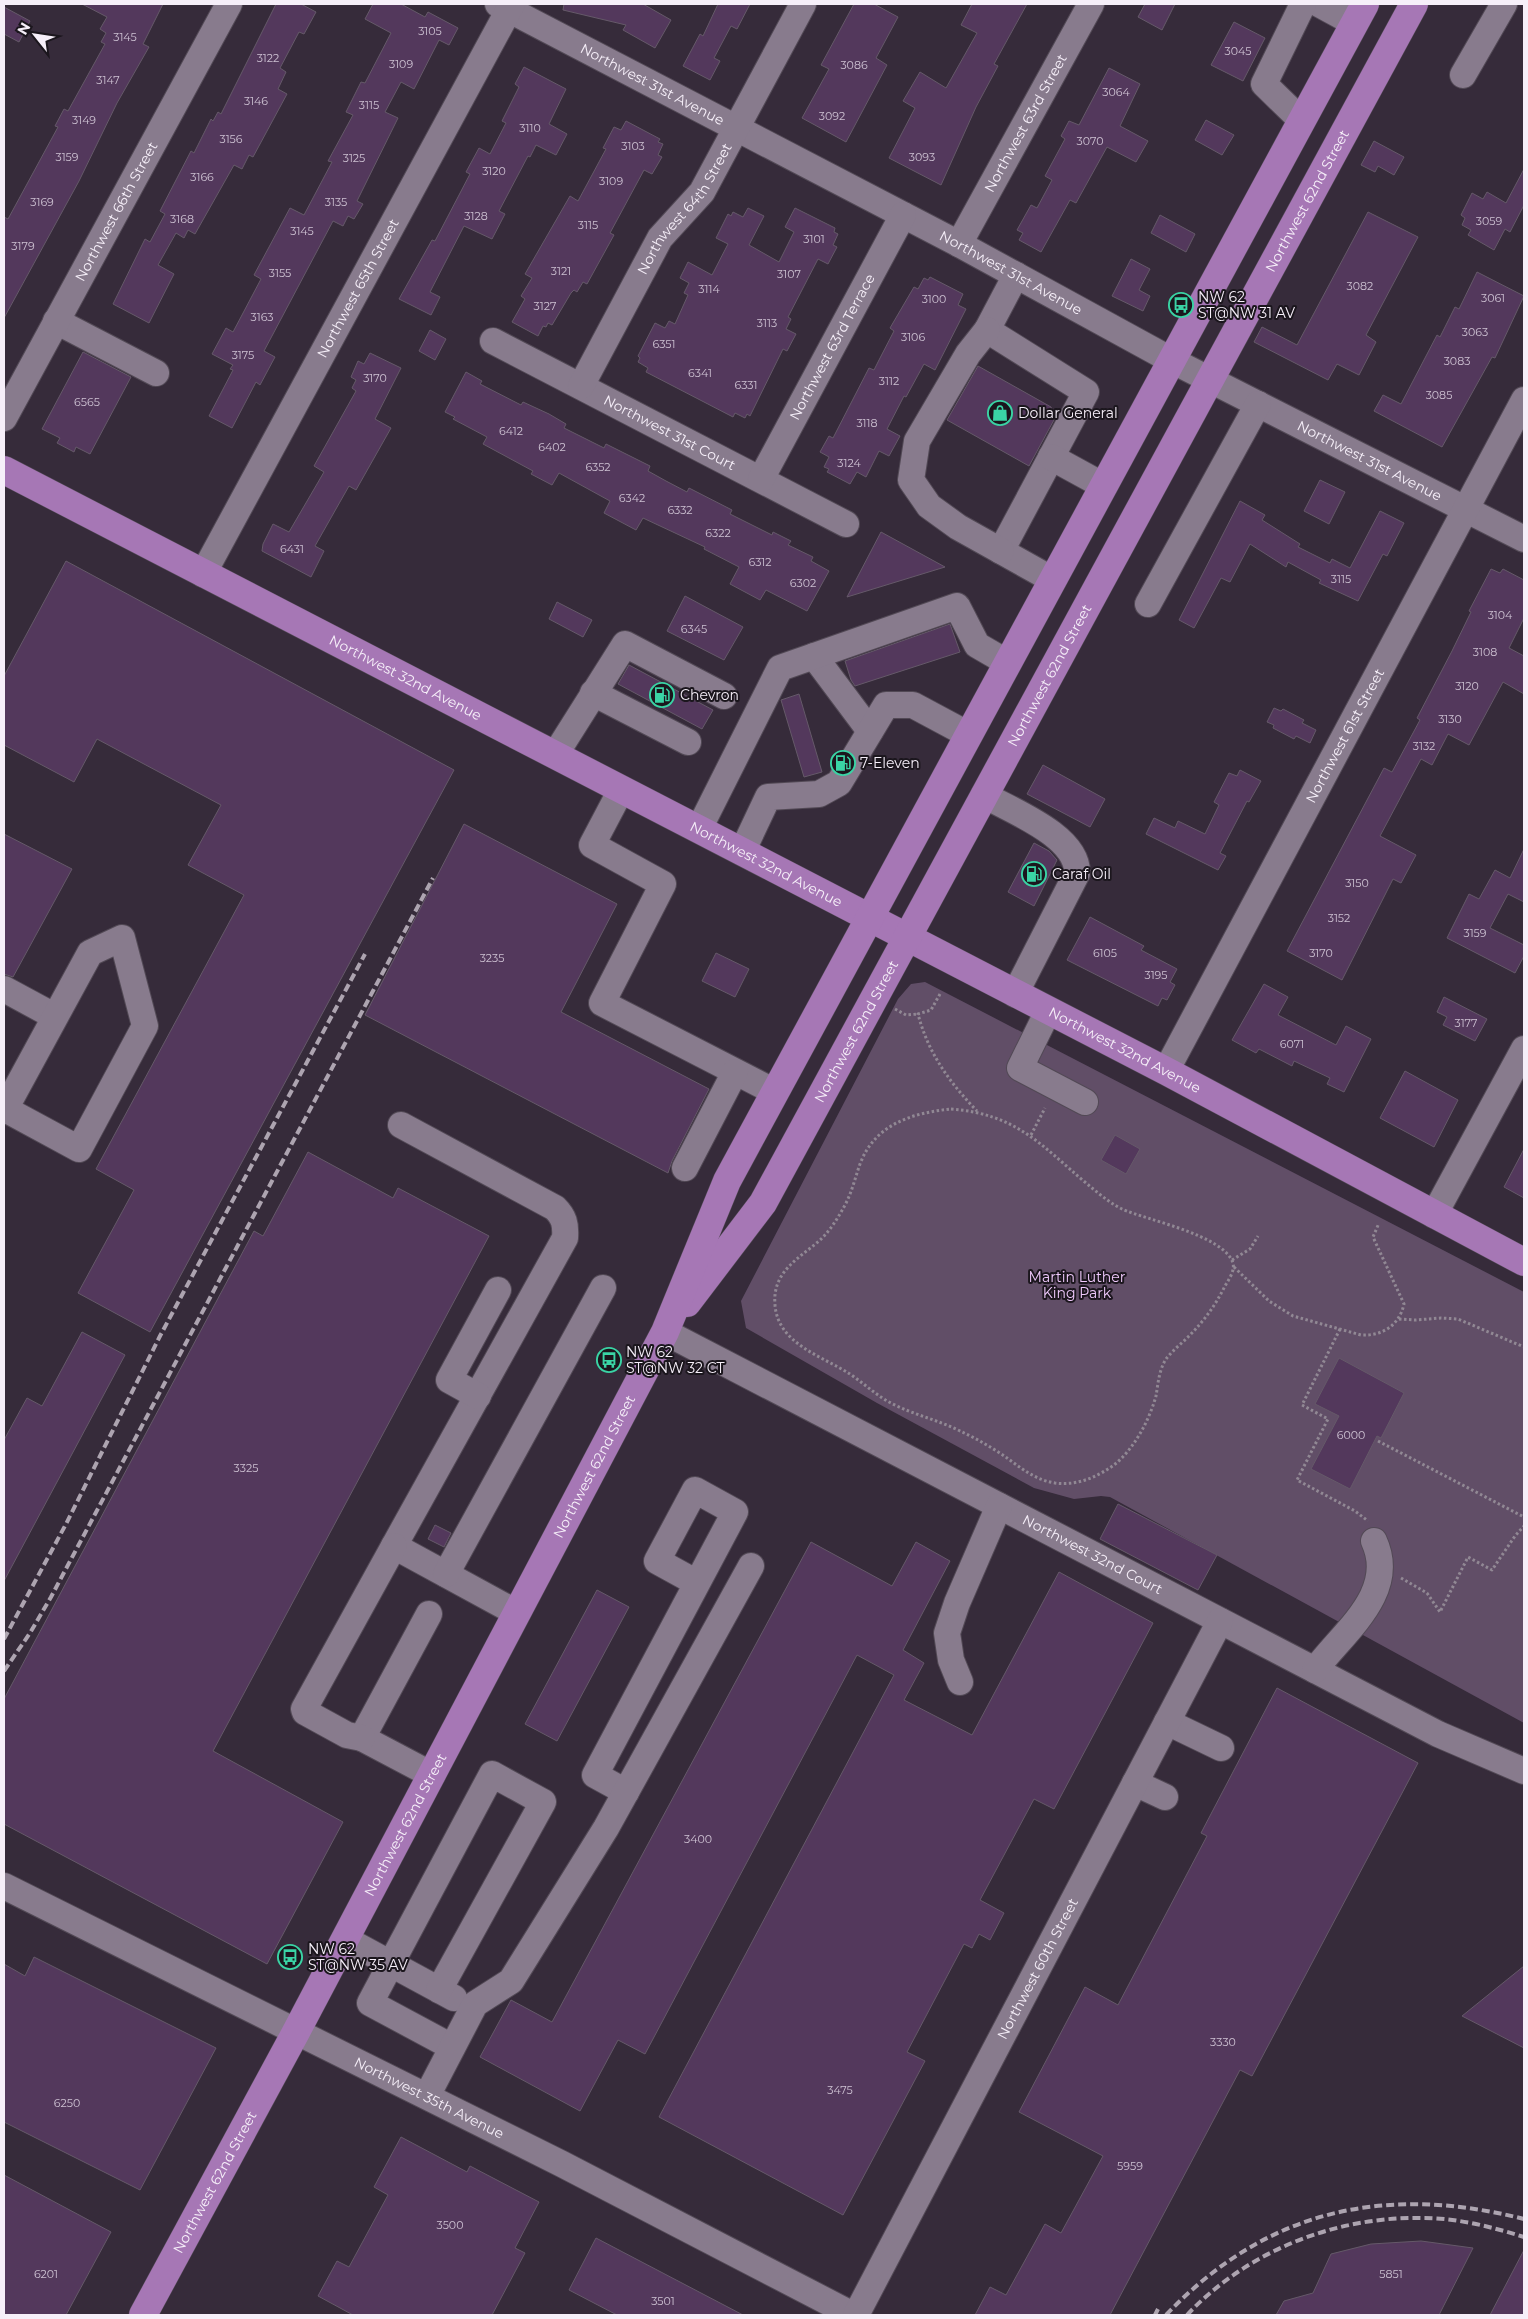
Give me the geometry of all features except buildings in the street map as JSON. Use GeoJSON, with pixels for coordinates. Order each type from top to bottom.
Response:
{"type":"FeatureCollection","features":[{"type":"Feature","properties":{"kind":"main road","name":"Northwest 62nd Street"},"geometry":{"type":"LineString","coordinates":[[665,1332],[763,1203],[1414,4]]}},
{"type":"Feature","properties":{"kind":"main road","name":"Northwest 62nd Street"},"geometry":{"type":"LineString","coordinates":[[143,2315],[296,2032],[665,1332],[727,1181],[1360,14]]}},
{"type":"Feature","properties":{"kind":"main road","name":"Northwest 32nd Avenue"},"geometry":{"type":"LineString","coordinates":[[4,470],[1166,1071],[1524,1262]]}},
{"type":"Feature","properties":{"kind":"street","name":"Northwest 66th Street"},"geometry":{"type":"LineString","coordinates":[[4,418],[229,4]]}},
{"type":"Feature","properties":{"kind":"street","name":"Northwest 64th Street"},"geometry":{"type":"LineString","coordinates":[[581,386],[660,238],[702,192],[803,4]]}},
{"type":"Feature","properties":{"kind":"street","name":"Northwest 63rd Street"},"geometry":{"type":"LineString","coordinates":[[959,244],[1091,4]]}},
{"type":"Feature","properties":{"kind":"street"},"geometry":{"type":"LineString","coordinates":[[1301,120],[1264,84],[1303,4]]}},
{"type":"Feature","properties":{"kind":"street"},"geometry":{"type":"LineString","coordinates":[[1319,4],[1360,14]]}},
{"type":"Feature","properties":{"kind":"street"},"geometry":{"type":"LineString","coordinates":[[1463,75],[1504,4]]}},
{"type":"Feature","properties":{"kind":"street","name":"Northwest 31st Avenue"},"geometry":{"type":"LineString","coordinates":[[506,6],[959,244],[1171,360],[1524,539]]}},
{"type":"Feature","properties":{"kind":"street","name":"Northwest 65th Street"},"geometry":{"type":"LineString","coordinates":[[203,574],[506,6]]}},
{"type":"Feature","properties":{"kind":"street","name":"Northwest 63rd Terrace"},"geometry":{"type":"LineString","coordinates":[[761,479],[903,215]]}},
{"type":"Feature","properties":{"kind":"street"},"geometry":{"type":"LineString","coordinates":[[1016,275],[987,330],[968,354],[917,441],[911,480],[929,506],[958,527],[1053,580]]}},
{"type":"Feature","properties":{"kind":"street"},"geometry":{"type":"LineString","coordinates":[[56,321],[156,373]]}},
{"type":"Feature","properties":{"kind":"street"},"geometry":{"type":"LineString","coordinates":[[987,330],[1086,392],[1001,551]]}},
{"type":"Feature","properties":{"kind":"street","name":"Northwest 31st Court"},"geometry":{"type":"LineString","coordinates":[[493,341],[846,524]]}},
{"type":"Feature","properties":{"kind":"street","name":"Northwest 61st Street"},"geometry":{"type":"LineString","coordinates":[[1166,1071],[1524,400]]}},
{"type":"Feature","properties":{"kind":"street"},"geometry":{"type":"LineString","coordinates":[[1148,604],[1258,404]]}},
{"type":"Feature","properties":{"kind":"street"},"geometry":{"type":"LineString","coordinates":[[1052,457],[1104,486]]}},
{"type":"Feature","properties":{"kind":"street"},"geometry":{"type":"LineString","coordinates":[[699,830],[780,668],[956,606],[977,645],[1008,663]]}},
{"type":"Feature","properties":{"kind":"street"},"geometry":{"type":"LineString","coordinates":[[555,755],[625,644],[724,696]]}},
{"type":"Feature","properties":{"kind":"street"},"geometry":{"type":"LineString","coordinates":[[814,656],[870,731]]}},
{"type":"Feature","properties":{"kind":"street"},"geometry":{"type":"LineString","coordinates":[[593,693],[688,742]]}},
{"type":"Feature","properties":{"kind":"street"},"geometry":{"type":"LineString","coordinates":[[742,852],[768,796],[820,794],[840,784],[886,705],[912,705],[969,735]]}},
{"type":"Feature","properties":{"kind":"street"},"geometry":{"type":"LineString","coordinates":[[621,790],[592,845],[662,884],[602,1003],[775,1092]]}},
{"type":"Feature","properties":{"kind":"street"},"geometry":{"type":"LineString","coordinates":[[984,796],[1050,831],[1068,849],[1077,864],[1077,873],[1015,994]]}},
{"type":"Feature","properties":{"kind":"street"},"geometry":{"type":"LineString","coordinates":[[122,938],[145,1026],[79,1149],[4,1110],[13,1070],[54,1016],[90,953],[122,938]]}},
{"type":"Feature","properties":{"kind":"street"},"geometry":{"type":"LineString","coordinates":[[4,989],[54,1016]]}},
{"type":"Feature","properties":{"kind":"street"},"geometry":{"type":"LineString","coordinates":[[1048,1011],[1020,1068],[1085,1102]]}},
{"type":"Feature","properties":{"kind":"street"},"geometry":{"type":"LineString","coordinates":[[1434,1215],[1524,1048]]}},
{"type":"Feature","properties":{"kind":"street"},"geometry":{"type":"LineString","coordinates":[[685,1168],[735,1072]]}},
{"type":"Feature","properties":{"kind":"street"},"geometry":{"type":"LineString","coordinates":[[401,1125],[555,1208],[562,1215],[566,1225],[565,1238],[304,1709],[305,1712],[347,1735],[362,1738],[432,1775]]}},
{"type":"Feature","properties":{"kind":"street"},"geometry":{"type":"LineString","coordinates":[[446,1574],[603,1288]]}},
{"type":"Feature","properties":{"kind":"street"},"geometry":{"type":"LineString","coordinates":[[478,1396],[449,1380],[498,1290]]}},
{"type":"Feature","properties":{"kind":"street","name":"Northwest 32nd Court"},"geometry":{"type":"LineString","coordinates":[[665,1332],[1438,1734],[1524,1771]]}},
{"type":"Feature","properties":{"kind":"street"},"geometry":{"type":"LineString","coordinates":[[960,1682],[951,1660],[947,1633],[957,1603],[999,1506]]}},
{"type":"Feature","properties":{"kind":"street"},"geometry":{"type":"LineString","coordinates":[[1314,1670],[1357,1621],[1378,1585],[1381,1569],[1380,1554],[1372,1532]]}},
{"type":"Feature","properties":{"kind":"street"},"geometry":{"type":"LineString","coordinates":[[394,1546],[517,1613]]}},
{"type":"Feature","properties":{"kind":"street"},"geometry":{"type":"LineString","coordinates":[[427,2096],[472,2008],[475,2004],[511,1981],[606,1828],[751,1566]]}},
{"type":"Feature","properties":{"kind":"street"},"geometry":{"type":"LineString","coordinates":[[626,1792],[595,1775],[697,1583]]}},
{"type":"Feature","properties":{"kind":"street"},"geometry":{"type":"LineString","coordinates":[[362,1738],[429,1614]]}},
{"type":"Feature","properties":{"kind":"street","name":"Northwest 60th Street"},"geometry":{"type":"LineString","coordinates":[[854,2315],[1220,1621]]}},
{"type":"Feature","properties":{"kind":"street"},"geometry":{"type":"LineString","coordinates":[[1167,1722],[1221,1748]]}},
{"type":"Feature","properties":{"kind":"street"},"geometry":{"type":"LineString","coordinates":[[439,1990],[543,1802],[492,1774],[370,2003],[452,2047]]}},
{"type":"Feature","properties":{"kind":"street"},"geometry":{"type":"LineString","coordinates":[[1135,1783],[1165,1797]]}},
{"type":"Feature","properties":{"kind":"street","name":"Northwest 35th Avenue"},"geometry":{"type":"LineString","coordinates":[[4,1886],[562,2164],[854,2315]]}},
{"type":"Feature","properties":{"kind":"street"},"geometry":{"type":"LineString","coordinates":[[345,1939],[472,2008]]}},
{"type":"Feature","properties":{"kind":"path"},"geometry":{"type":"LineString","coordinates":[[890,1006],[906,1015],[918,1014],[931,1010],[940,994]]}},
{"type":"Feature","properties":{"kind":"path"},"geometry":{"type":"LineString","coordinates":[[918,1014],[922,1032],[945,1074],[978,1112]]}},
{"type":"Feature","properties":{"kind":"path"},"geometry":{"type":"LineString","coordinates":[[1030,1136],[1056,1088]]}},
{"type":"Feature","properties":{"kind":"path"},"geometry":{"type":"LineString","coordinates":[[1234,1267],[1216,1305],[1168,1357],[1162,1367],[1153,1406],[1126,1454],[1094,1477],[1080,1482],[1064,1483],[1038,1478],[1023,1471],[995,1449],[961,1431],[883,1399],[849,1373],[796,1342],[782,1327],[774,1304],[776,1287],[782,1273],[789,1264],[819,1240],[839,1216],[849,1198],[867,1149],[887,1126],[928,1111],[951,1109],[978,1112],[1002,1119],[1030,1136],[1112,1204],[1136,1215],[1163,1221],[1220,1247],[1232,1260],[1234,1267],[1281,1309],[1294,1316],[1361,1335],[1371,1336],[1384,1332],[1398,1319],[1404,1304],[1373,1237],[1379,1223]]}},
{"type":"Feature","properties":{"kind":"path"},"geometry":{"type":"LineString","coordinates":[[1232,1260],[1250,1249],[1258,1236]]}},
{"type":"Feature","properties":{"kind":"path"},"geometry":{"type":"LineString","coordinates":[[1398,1319],[1458,1319],[1524,1347]]}},
{"type":"Feature","properties":{"kind":"path"},"geometry":{"type":"LineString","coordinates":[[1340,1329],[1302,1405],[1328,1419],[1297,1480],[1355,1511],[1372,1532]]}},
{"type":"Feature","properties":{"kind":"path"},"geometry":{"type":"LineString","coordinates":[[1378,1441],[1524,1517]]}},
{"type":"Feature","properties":{"kind":"path"},"geometry":{"type":"LineString","coordinates":[[1397,1575],[1427,1593],[1440,1612],[1468,1557],[1492,1570],[1524,1526]]}},
{"type":"Feature","properties":{"kind":"green space","name":"Martin Luther King Park"},"geometry":{"type":"Polygon","coordinates":[[[925,982],[1524,1292],[1524,1723],[1110,1497],[1074,1499],[1034,1488],[877,1403],[746,1328],[741,1301],[898,999],[911,984],[925,982]]]}},
{"type":"Feature","properties":{"kind":"railway"},"geometry":{"type":"LineString","coordinates":[[4,1671],[30,1633],[51,1597],[433,878]]}},
{"type":"Feature","properties":{"kind":"railway"},"geometry":{"type":"LineString","coordinates":[[4,1639],[66,1524],[160,1336],[365,954]]}},
{"type":"Feature","properties":{"kind":"railway"},"geometry":{"type":"LineString","coordinates":[[1166,2315],[1205,2279],[1245,2250],[1287,2229],[1331,2214],[1376,2206],[1424,2204],[1473,2209],[1524,2219]]}},
{"type":"Feature","properties":{"kind":"railway"},"geometry":{"type":"LineString","coordinates":[[1187,2315],[1211,2292],[1265,2256],[1295,2242],[1326,2231],[1358,2223],[1390,2219],[1436,2218],[1475,2224],[1524,2237]]}},
{"type":"Feature","properties":{"kind":"railway"},"geometry":{"type":"LineString","coordinates":[[1155,2315],[1158,2309]]}},
{"type":"Feature","properties":{"kind":"place","name":"NW 62 ST@NW 31 AV"},"geometry":{"type":"Point","coordinates":[1181,305]}},
{"type":"Feature","properties":{"kind":"place","name":"Dollar General"},"geometry":{"type":"Point","coordinates":[1000,413]}},
{"type":"Feature","properties":{"kind":"place","name":"Chevron"},"geometry":{"type":"Point","coordinates":[662,695]}},
{"type":"Feature","properties":{"kind":"place","name":"7-Eleven"},"geometry":{"type":"Point","coordinates":[843,763]}},
{"type":"Feature","properties":{"kind":"place","name":"Caraf Oil"},"geometry":{"type":"Point","coordinates":[1034,874]}},
{"type":"Feature","properties":{"kind":"place","name":"NW 62 ST@NW 32 CT"},"geometry":{"type":"Point","coordinates":[609,1360]}},
{"type":"Feature","properties":{"kind":"place","name":"NW 62 ST@NW 35 AV"},"geometry":{"type":"Point","coordinates":[290,1957]}}]}
